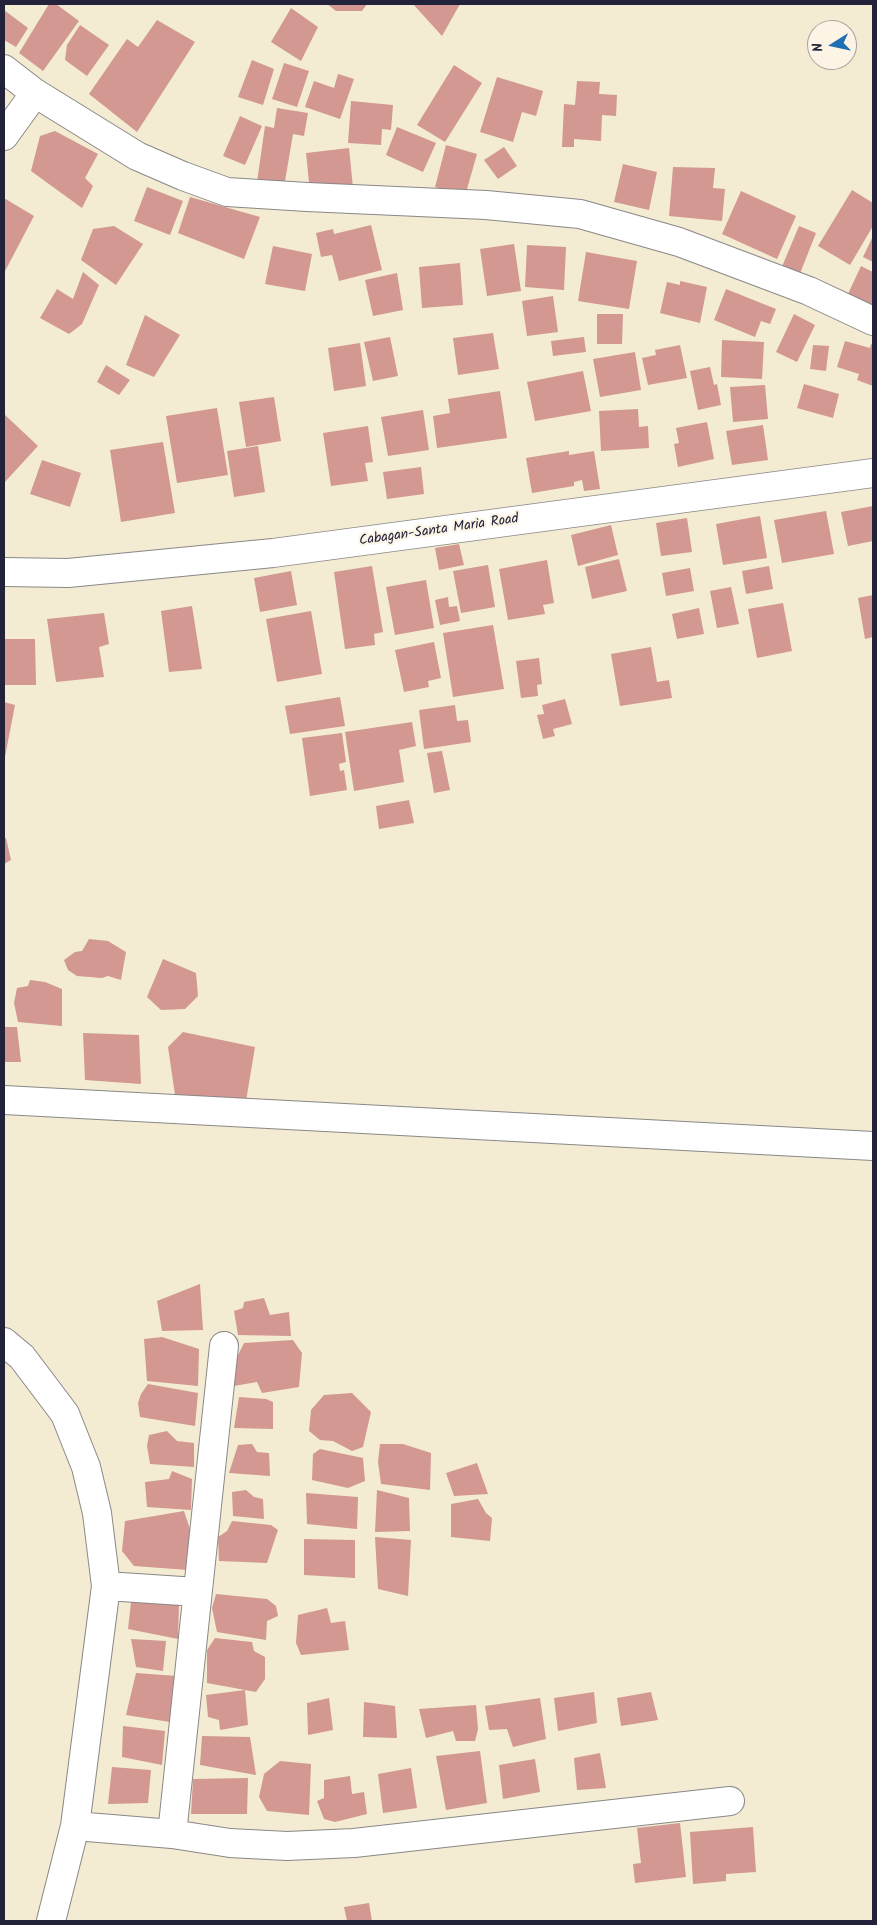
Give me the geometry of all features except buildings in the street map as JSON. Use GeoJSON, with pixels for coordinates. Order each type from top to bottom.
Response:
{"type":"FeatureCollection","features":[{"type":"Feature","properties":{"kind":"street"},"geometry":{"type":"LineString","coordinates":[[4,69],[35,93],[137,156],[227,192],[486,205],[580,214],[679,242],[809,291],[873,321]]}},
{"type":"Feature","properties":{"kind":"street"},"geometry":{"type":"LineString","coordinates":[[4,136],[35,93]]}},
{"type":"Feature","properties":{"kind":"street","name":"Cabagan-Santa Maria Road"},"geometry":{"type":"LineString","coordinates":[[4,572],[68,573],[273,553],[873,473]]}},
{"type":"Feature","properties":{"kind":"street"},"geometry":{"type":"LineString","coordinates":[[4,1100],[873,1146]]}},
{"type":"Feature","properties":{"kind":"street"},"geometry":{"type":"LineString","coordinates":[[4,1342],[22,1357],[65,1414],[86,1467],[97,1513],[106,1586],[75,1826],[51,1921]]}},
{"type":"Feature","properties":{"kind":"street"},"geometry":{"type":"LineString","coordinates":[[172,1834],[224,1346]]}},
{"type":"Feature","properties":{"kind":"street"},"geometry":{"type":"LineString","coordinates":[[106,1586],[197,1592]]}},
{"type":"Feature","properties":{"kind":"street"},"geometry":{"type":"LineString","coordinates":[[75,1826],[172,1834],[230,1843],[287,1846],[354,1843],[730,1801]]}}]}
